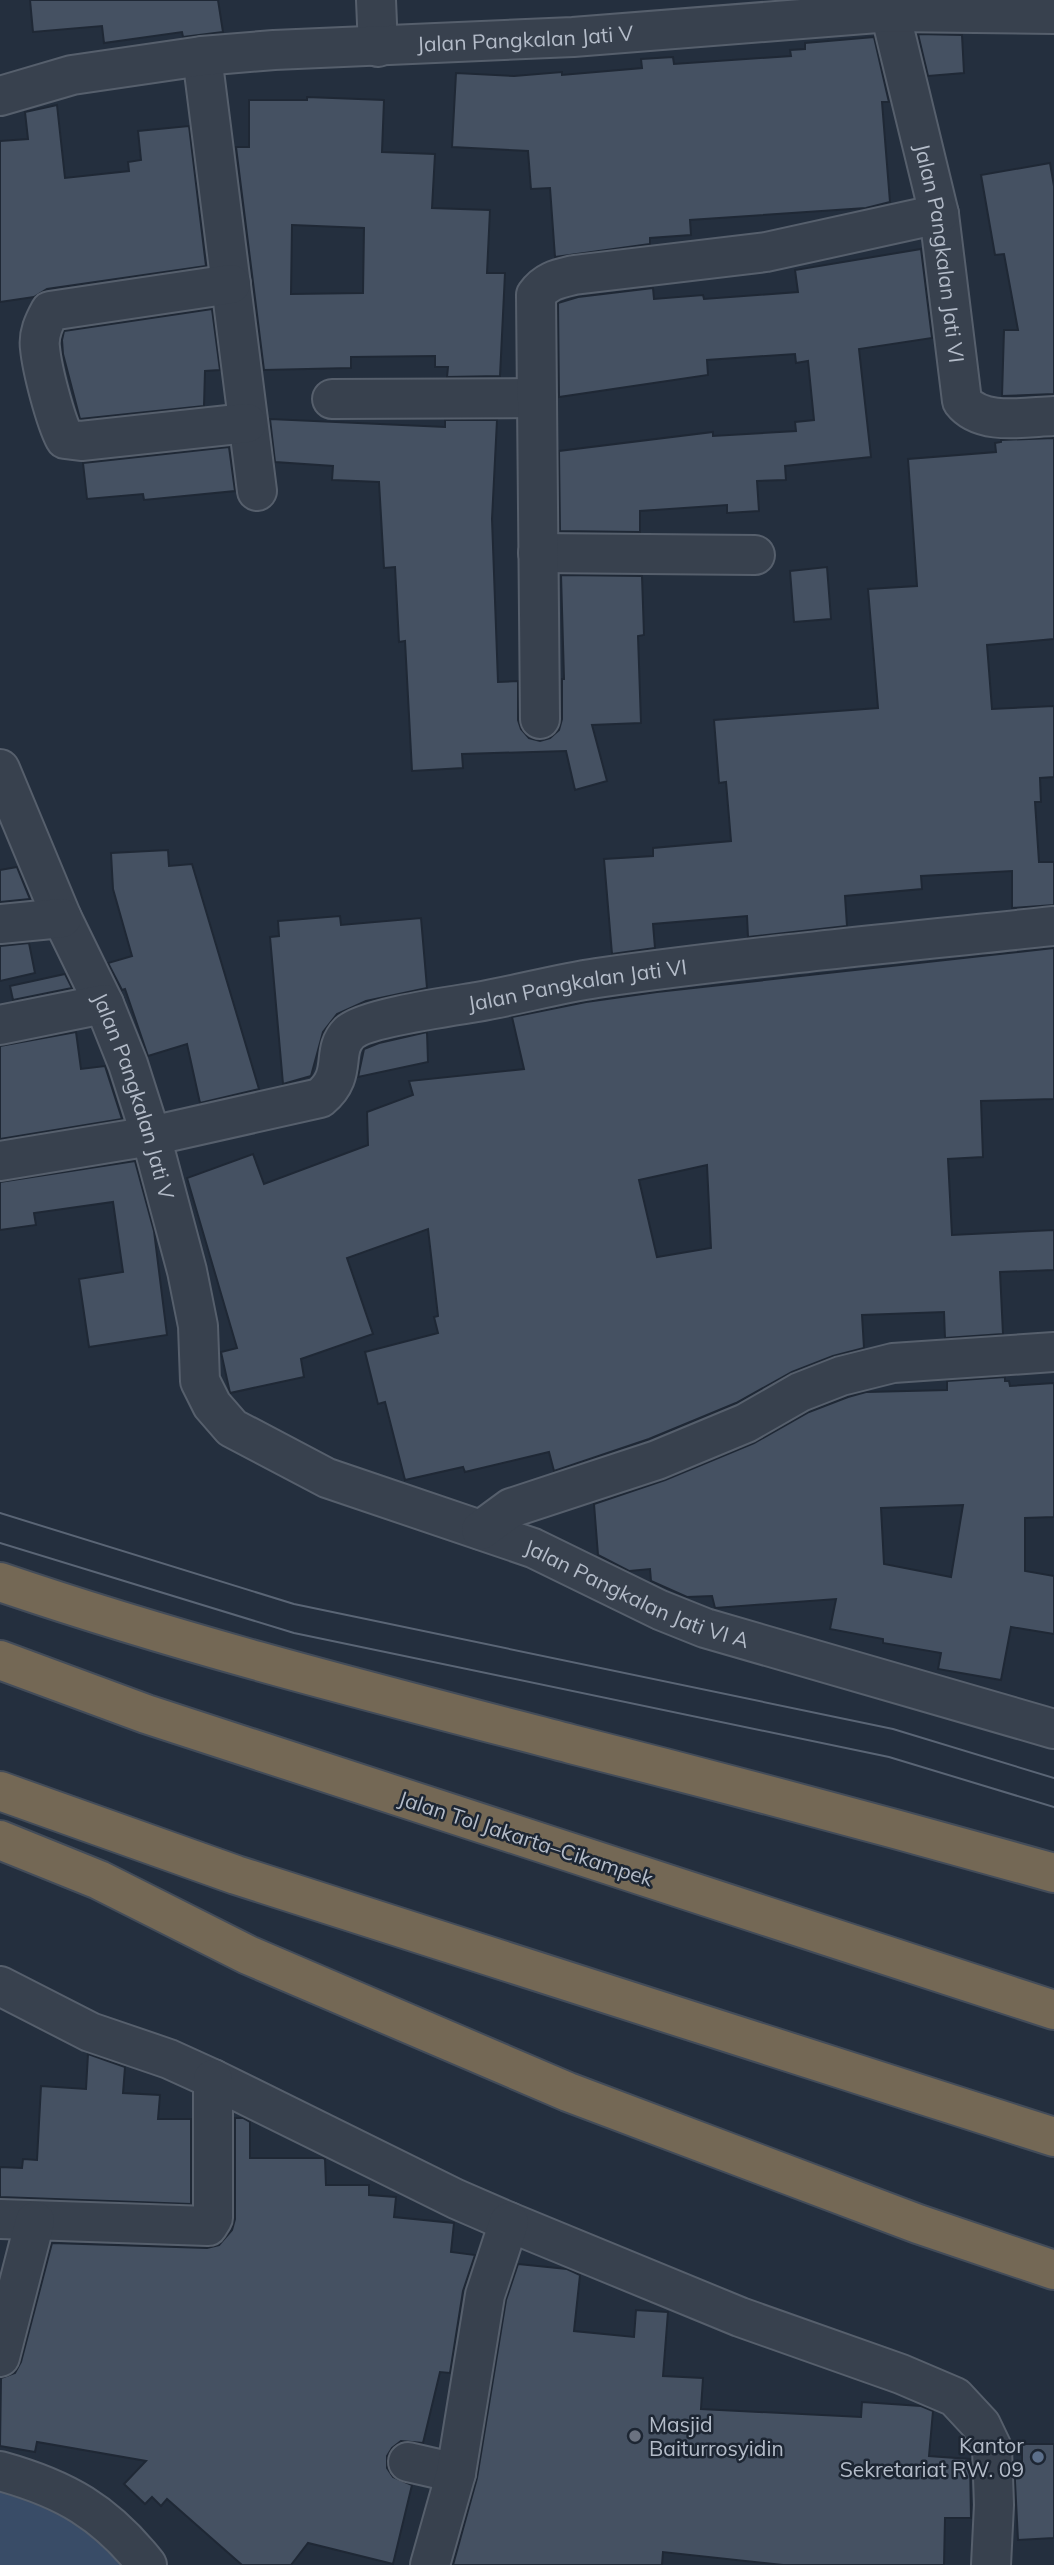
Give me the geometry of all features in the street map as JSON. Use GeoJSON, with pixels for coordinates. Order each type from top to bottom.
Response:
{"type":"FeatureCollection","features":[{"type":"Feature","properties":{"kind":"highway"},"geometry":{"type":"LineString","coordinates":[[0,1582],[69,1606],[280,1669],[852,1816],[1054,1873]]}},
{"type":"Feature","properties":{"kind":"highway","name":"Jalan Tol Jakarta–Cikampek"},"geometry":{"type":"LineString","coordinates":[[0,1660],[159,1718],[1054,2010]]}},
{"type":"Feature","properties":{"kind":"highway"},"geometry":{"type":"LineString","coordinates":[[0,1791],[249,1879],[1054,2137]]}},
{"type":"Feature","properties":{"kind":"highway"},"geometry":{"type":"LineString","coordinates":[[0,1840],[99,1880],[248,1955],[568,2092],[918,2224],[1054,2270]]}},
{"type":"Feature","properties":{"kind":"street"},"geometry":{"type":"LineString","coordinates":[[376,0],[378,47]]}},
{"type":"Feature","properties":{"kind":"street","name":"Jalan Pangkalan Jati V"},"geometry":{"type":"LineString","coordinates":[[0,96],[72,75],[202,56],[274,50],[573,37],[886,6],[1054,14]]}},
{"type":"Feature","properties":{"kind":"street","name":"Jalan Pangkalan Jati VI"},"geometry":{"type":"LineString","coordinates":[[886,6],[939,214],[962,401],[970,411],[983,416],[1054,416]]}},
{"type":"Feature","properties":{"kind":"street"},"geometry":{"type":"LineString","coordinates":[[202,56],[257,491]]}},
{"type":"Feature","properties":{"kind":"street"},"geometry":{"type":"LineString","coordinates":[[541,719],[536,295],[544,285],[554,280],[766,252],[939,214]]}},
{"type":"Feature","properties":{"kind":"street"},"geometry":{"type":"LineString","coordinates":[[231,284],[50,311],[42,327],[40,347],[59,426],[65,439],[81,441],[247,422]]}},
{"type":"Feature","properties":{"kind":"street"},"geometry":{"type":"LineString","coordinates":[[332,399],[537,398]]}},
{"type":"Feature","properties":{"kind":"street"},"geometry":{"type":"LineString","coordinates":[[538,553],[755,555]]}},
{"type":"Feature","properties":{"kind":"street","name":"Jalan Pangkalan Jati V"},"geometry":{"type":"LineString","coordinates":[[0,769],[62,918],[104,1004],[128,1064],[151,1136],[187,1271],[198,1326],[201,1381],[212,1405],[232,1428]]}},
{"type":"Feature","properties":{"kind":"street"},"geometry":{"type":"LineString","coordinates":[[0,924],[62,918]]}},
{"type":"Feature","properties":{"kind":"street","name":"Jalan Pangkalan Jati VI"},"geometry":{"type":"LineString","coordinates":[[151,1136],[320,1098],[336,1081],[341,1046],[349,1033],[359,1027],[412,1013],[595,979],[1054,926]]}},
{"type":"Feature","properties":{"kind":"street"},"geometry":{"type":"LineString","coordinates":[[0,1025],[104,1004]]}},
{"type":"Feature","properties":{"kind":"street"},"geometry":{"type":"LineString","coordinates":[[0,1161],[151,1136]]}},
{"type":"Feature","properties":{"kind":"street"},"geometry":{"type":"LineString","coordinates":[[481,1530],[511,1508],[657,1460],[746,1423],[800,1392],[841,1376],[893,1363],[1054,1352]]}},
{"type":"Feature","properties":{"kind":"street","name":"Jalan Pangkalan Jati VI A"},"geometry":{"type":"LineString","coordinates":[[232,1428],[327,1478],[533,1548],[660,1610],[705,1628],[1054,1729]]}},
{"type":"Feature","properties":{"kind":"street"},"geometry":{"type":"LineString","coordinates":[[0,1986],[90,2032],[169,2059],[213,2079],[456,2199],[509,2222],[740,2318],[901,2374],[955,2397],[981,2424],[992,2448],[994,2505],[991,2565]]}},
{"type":"Feature","properties":{"kind":"street"},"geometry":{"type":"LineString","coordinates":[[0,2357],[17,2220],[203,2227],[210,2224],[213,2218],[213,2079]]}},
{"type":"Feature","properties":{"kind":"street"},"geometry":{"type":"LineString","coordinates":[[430,2565],[456,2473],[485,2295],[509,2222]]}},
{"type":"Feature","properties":{"kind":"street"},"geometry":{"type":"LineString","coordinates":[[408,2462],[456,2473]]}},
{"type":"Feature","properties":{"kind":"street"},"geometry":{"type":"LineString","coordinates":[[0,2471],[74,2498],[126,2538],[147,2565]]}},
{"type":"Feature","properties":{"kind":"water"},"geometry":{"type":"Polygon","coordinates":[[[0,2485],[58,2503],[133,2565],[0,2565],[0,2485]]]}},
{"type":"Feature","properties":{"kind":"building"},"geometry":{"type":"Polygon","coordinates":[[[30,0],[218,0],[223,32],[183,37],[182,32],[104,43],[102,26],[33,32],[30,0]]]}},
{"type":"Feature","properties":{"kind":"building"},"geometry":{"type":"Polygon","coordinates":[[[918,34],[962,35],[964,73],[928,76],[918,34]]]}},
{"type":"Feature","properties":{"kind":"building"},"geometry":{"type":"Polygon","coordinates":[[[874,37],[889,102],[882,102],[890,202],[866,208],[690,220],[691,235],[650,238],[650,244],[555,257],[550,188],[531,189],[528,151],[452,147],[456,73],[514,76],[562,72],[562,75],[642,68],[641,59],[673,57],[674,64],[791,56],[790,50],[805,49],[805,43],[874,37]]]}},
{"type":"Feature","properties":{"kind":"building"},"geometry":{"type":"Polygon","coordinates":[[[307,97],[384,100],[382,152],[435,154],[432,208],[490,210],[487,273],[505,273],[500,376],[447,377],[448,367],[435,367],[435,356],[351,357],[351,368],[264,370],[236,147],[249,147],[249,100],[307,100],[307,97]],[[292,225],[291,294],[363,293],[364,228],[292,225]]]}},
{"type":"Feature","properties":{"kind":"building"},"geometry":{"type":"Polygon","coordinates":[[[57,105],[65,178],[129,171],[128,162],[141,160],[138,131],[189,126],[206,266],[47,289],[34,297],[0,302],[0,141],[28,139],[25,112],[57,105]]]}},
{"type":"Feature","properties":{"kind":"building"},"geometry":{"type":"Polygon","coordinates":[[[1050,163],[1054,186],[1054,394],[1002,396],[1004,330],[1018,330],[1004,254],[995,255],[981,175],[1050,163]]]}},
{"type":"Feature","properties":{"kind":"building"},"geometry":{"type":"Polygon","coordinates":[[[921,249],[932,338],[859,349],[871,457],[785,466],[786,480],[757,481],[759,511],[727,513],[727,505],[640,511],[640,532],[560,531],[559,451],[713,432],[713,436],[796,431],[795,422],[814,420],[808,361],[796,363],[795,354],[707,360],[708,375],[559,397],[558,303],[578,297],[653,288],[654,299],[703,295],[704,299],[798,292],[795,270],[921,249]]]}},
{"type":"Feature","properties":{"kind":"building"},"geometry":{"type":"Polygon","coordinates":[[[212,309],[220,370],[205,371],[204,406],[80,419],[63,354],[64,331],[212,309]]]}},
{"type":"Feature","properties":{"kind":"building"},"geometry":{"type":"Polygon","coordinates":[[[270,419],[445,427],[445,420],[497,420],[492,519],[498,682],[518,681],[518,720],[521,729],[529,738],[540,741],[550,738],[559,730],[562,719],[564,679],[561,575],[642,576],[644,635],[638,636],[641,723],[592,725],[607,781],[575,790],[566,751],[462,754],[463,768],[412,771],[405,641],[399,642],[395,567],[384,568],[379,482],[332,480],[333,466],[275,462],[270,419]]]}},
{"type":"Feature","properties":{"kind":"building"},"geometry":{"type":"Polygon","coordinates":[[[1054,438],[1054,639],[987,645],[992,709],[1054,706],[1054,777],[1040,778],[1041,802],[1035,802],[1039,862],[1054,862],[1054,905],[1012,908],[1012,871],[921,876],[922,889],[845,896],[847,926],[748,937],[747,916],[653,924],[655,948],[612,954],[604,859],[653,856],[653,848],[731,841],[726,782],[719,783],[714,720],[878,708],[868,589],[917,586],[908,459],[996,452],[995,443],[1001,440],[1054,438]]]}},
{"type":"Feature","properties":{"kind":"building"},"geometry":{"type":"Polygon","coordinates":[[[229,447],[235,491],[144,500],[143,494],[87,499],[83,463],[229,447]]]}},
{"type":"Feature","properties":{"kind":"building"},"geometry":{"type":"Polygon","coordinates":[[[827,567],[831,619],[794,622],[790,571],[827,567]]]}},
{"type":"Feature","properties":{"kind":"building"},"geometry":{"type":"Polygon","coordinates":[[[168,850],[169,866],[192,864],[259,1089],[200,1103],[187,1044],[148,1056],[125,989],[122,990],[108,963],[132,956],[113,889],[111,853],[168,850]]]}},
{"type":"Feature","properties":{"kind":"building"},"geometry":{"type":"Polygon","coordinates":[[[17,867],[30,899],[0,902],[0,870],[17,867]]]}},
{"type":"Feature","properties":{"kind":"building"},"geometry":{"type":"Polygon","coordinates":[[[340,916],[341,925],[421,918],[427,988],[366,1001],[337,1014],[323,1032],[311,1076],[283,1084],[270,937],[279,936],[278,921],[340,916]]]}},
{"type":"Feature","properties":{"kind":"building"},"geometry":{"type":"Polygon","coordinates":[[[29,943],[35,973],[0,981],[0,946],[29,943]]]}},
{"type":"Feature","properties":{"kind":"building"},"geometry":{"type":"Polygon","coordinates":[[[1054,948],[1054,1099],[981,1101],[983,1157],[948,1159],[952,1235],[1054,1230],[1054,1270],[1000,1272],[1003,1334],[945,1338],[944,1312],[862,1315],[864,1348],[833,1356],[792,1372],[736,1403],[649,1439],[554,1471],[549,1452],[465,1472],[463,1467],[405,1480],[385,1402],[378,1404],[365,1352],[438,1333],[434,1317],[438,1316],[428,1229],[347,1258],[373,1334],[301,1359],[304,1377],[230,1393],[221,1352],[237,1348],[187,1178],[253,1154],[264,1184],[368,1145],[367,1112],[413,1095],[409,1081],[524,1069],[512,1017],[586,1002],[1054,948]],[[707,1165],[639,1180],[657,1257],[711,1248],[707,1165]]]}},
{"type":"Feature","properties":{"kind":"building"},"geometry":{"type":"Polygon","coordinates":[[[65,974],[72,988],[13,1000],[10,986],[65,974]]]}},
{"type":"Feature","properties":{"kind":"building"},"geometry":{"type":"Polygon","coordinates":[[[76,1032],[81,1069],[105,1066],[122,1119],[0,1139],[0,1046],[76,1032]]]}},
{"type":"Feature","properties":{"kind":"building"},"geometry":{"type":"Polygon","coordinates":[[[427,1032],[428,1062],[358,1077],[364,1049],[427,1032]]]}},
{"type":"Feature","properties":{"kind":"building"},"geometry":{"type":"Polygon","coordinates":[[[135,1161],[154,1231],[167,1335],[89,1347],[79,1279],[123,1272],[113,1202],[34,1213],[36,1225],[0,1230],[0,1182],[135,1161]]]}},
{"type":"Feature","properties":{"kind":"building"},"geometry":{"type":"Polygon","coordinates":[[[1005,1377],[1010,1386],[1054,1383],[1054,1517],[1025,1518],[1025,1571],[1054,1576],[1054,1634],[1011,1627],[1001,1680],[938,1669],[941,1653],[883,1643],[883,1639],[830,1629],[836,1599],[715,1608],[712,1596],[687,1597],[651,1581],[650,1569],[629,1571],[598,1555],[594,1504],[665,1480],[754,1443],[809,1412],[848,1397],[866,1392],[947,1390],[947,1381],[1005,1377]],[[963,1505],[881,1508],[884,1564],[951,1577],[963,1505]]]}},
{"type":"Feature","properties":{"kind":"building"},"geometry":{"type":"Polygon","coordinates":[[[88,2054],[125,2067],[123,2093],[160,2095],[158,2119],[191,2119],[191,2204],[0,2197],[0,2167],[22,2168],[23,2159],[37,2160],[41,2086],[86,2089],[88,2054]]]}},
{"type":"Feature","properties":{"kind":"building"},"geometry":{"type":"Polygon","coordinates":[[[235,2118],[250,2122],[250,2158],[323,2158],[326,2185],[369,2185],[369,2195],[396,2197],[394,2217],[454,2223],[451,2252],[475,2255],[463,2291],[450,2373],[440,2372],[423,2443],[401,2441],[387,2456],[387,2468],[393,2477],[412,2485],[393,2564],[308,2543],[291,2565],[242,2565],[167,2499],[161,2506],[152,2497],[145,2504],[124,2484],[146,2461],[37,2442],[35,2452],[0,2446],[1,2378],[15,2373],[21,2362],[52,2243],[207,2248],[219,2245],[232,2230],[235,2219],[235,2118]]]}},
{"type":"Feature","properties":{"kind":"building"},"geometry":{"type":"Polygon","coordinates":[[[518,2264],[567,2269],[580,2275],[574,2331],[634,2337],[636,2310],[668,2312],[663,2376],[703,2378],[701,2409],[861,2417],[862,2402],[921,2406],[933,2411],[929,2456],[970,2459],[971,2518],[945,2518],[944,2565],[783,2565],[663,2552],[662,2565],[453,2565],[477,2478],[506,2300],[518,2264]]]}},
{"type":"Feature","properties":{"kind":"building"},"geometry":{"type":"Polygon","coordinates":[[[1022,2444],[1054,2444],[1054,2538],[1018,2540],[1014,2462],[1022,2463],[1022,2444]]]}},
{"type":"Feature","properties":{"kind":"tram line"},"geometry":{"type":"LineString","coordinates":[[0,1513],[294,1604],[893,1729],[1054,1778]]}},
{"type":"Feature","properties":{"kind":"tram line"},"geometry":{"type":"LineString","coordinates":[[0,1543],[294,1633],[889,1757],[1054,1807]]}},
{"type":"Feature","properties":{"kind":"place","name":"Masjid Baiturrosyidin"},"geometry":{"type":"Point","coordinates":[635,2436]}},
{"type":"Feature","properties":{"kind":"place","name":"Kantor Sekretariat RW. 09"},"geometry":{"type":"Point","coordinates":[1038,2457]}}]}
